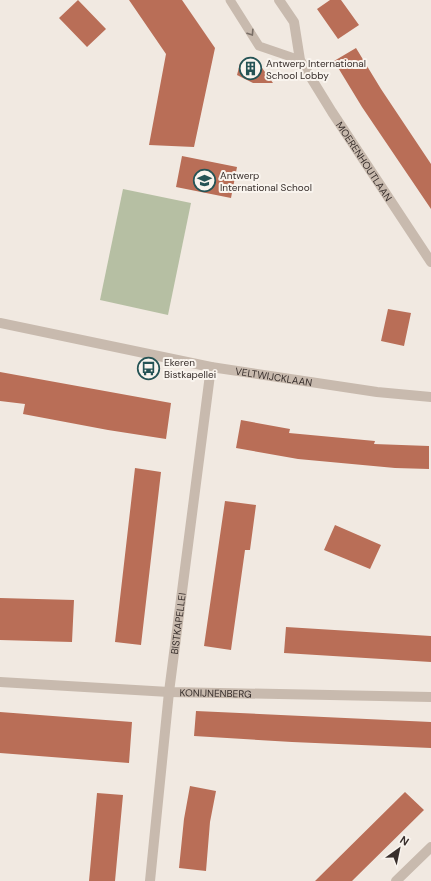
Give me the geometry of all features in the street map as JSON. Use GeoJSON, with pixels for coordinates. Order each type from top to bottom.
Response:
{"type":"FeatureCollection","features":[{"type":"Feature","properties":{"kind":"street","name":"MOERENHOUTLAAN"},"geometry":{"type":"LineString","coordinates":[[279,0],[294,22],[300,60],[332,112],[431,262]]}},
{"type":"Feature","properties":{"kind":"street","name":"VELTWIJCKLAAN"},"geometry":{"type":"LineString","coordinates":[[0,323],[211,367],[377,392],[431,397]]}},
{"type":"Feature","properties":{"kind":"street","name":"BISTKAPELLEI"},"geometry":{"type":"LineString","coordinates":[[150,881],[169,692],[211,367]]}},
{"type":"Feature","properties":{"kind":"street","name":"KONIJNENBERG"},"geometry":{"type":"LineString","coordinates":[[0,682],[169,692],[431,697]]}},
{"type":"Feature","properties":{"kind":"street"},"geometry":{"type":"LineString","coordinates":[[396,881],[431,847]]}},
{"type":"Feature","properties":{"kind":"lane"},"geometry":{"type":"LineString","coordinates":[[230,0],[259,46],[300,60]]}},
{"type":"Feature","properties":{"kind":"green space"},"geometry":{"type":"Polygon","coordinates":[[[123,189],[191,203],[168,315],[100,300],[123,189]]]}},
{"type":"Feature","properties":{"kind":"building"},"geometry":{"type":"Polygon","coordinates":[[[78,0],[106,29],[87,47],[59,18],[78,0]]]}},
{"type":"Feature","properties":{"kind":"building"},"geometry":{"type":"Polygon","coordinates":[[[129,0],[182,0],[215,48],[194,147],[149,145],[166,54],[129,0]]]}},
{"type":"Feature","properties":{"kind":"building"},"geometry":{"type":"Polygon","coordinates":[[[330,0],[341,0],[359,25],[338,39],[317,9],[330,0]]]}},
{"type":"Feature","properties":{"kind":"building"},"geometry":{"type":"Polygon","coordinates":[[[356,48],[381,89],[431,164],[431,209],[362,107],[334,61],[356,48]]]}},
{"type":"Feature","properties":{"kind":"building","name":"Antwerp International School Lobby"},"geometry":{"type":"Polygon","coordinates":[[[257,61],[273,83],[253,83],[237,75],[240,63],[257,61]]]}},
{"type":"Feature","properties":{"kind":"building"},"geometry":{"type":"Polygon","coordinates":[[[182,156],[237,167],[231,198],[176,187],[182,156]]]}},
{"type":"Feature","properties":{"kind":"building"},"geometry":{"type":"Polygon","coordinates":[[[388,309],[411,313],[404,346],[381,341],[388,309]]]}},
{"type":"Feature","properties":{"kind":"building"},"geometry":{"type":"Polygon","coordinates":[[[0,372],[171,403],[166,439],[23,414],[25,404],[0,401],[0,372]]]}},
{"type":"Feature","properties":{"kind":"building"},"geometry":{"type":"Polygon","coordinates":[[[241,420],[290,429],[289,433],[375,441],[374,444],[429,446],[429,469],[395,468],[298,459],[236,448],[241,420]]]}},
{"type":"Feature","properties":{"kind":"building"},"geometry":{"type":"Polygon","coordinates":[[[135,468],[161,472],[141,645],[115,642],[135,468]]]}},
{"type":"Feature","properties":{"kind":"building"},"geometry":{"type":"Polygon","coordinates":[[[225,501],[256,505],[250,550],[245,550],[231,650],[204,646],[225,501]]]}},
{"type":"Feature","properties":{"kind":"building"},"geometry":{"type":"Polygon","coordinates":[[[335,525],[381,545],[370,569],[324,550],[335,525]]]}},
{"type":"Feature","properties":{"kind":"building"},"geometry":{"type":"Polygon","coordinates":[[[0,598],[74,600],[72,642],[0,640],[0,598]]]}},
{"type":"Feature","properties":{"kind":"building"},"geometry":{"type":"Polygon","coordinates":[[[286,627],[431,636],[431,662],[284,653],[286,627]]]}},
{"type":"Feature","properties":{"kind":"building"},"geometry":{"type":"Polygon","coordinates":[[[196,711],[431,722],[431,748],[194,736],[196,711]]]}},
{"type":"Feature","properties":{"kind":"building"},"geometry":{"type":"Polygon","coordinates":[[[0,712],[132,722],[129,763],[0,753],[0,712]]]}},
{"type":"Feature","properties":{"kind":"building"},"geometry":{"type":"Polygon","coordinates":[[[190,786],[216,791],[210,822],[206,871],[179,868],[184,819],[190,786]]]}},
{"type":"Feature","properties":{"kind":"building"},"geometry":{"type":"Polygon","coordinates":[[[405,792],[424,810],[352,881],[315,881],[405,792]]]}},
{"type":"Feature","properties":{"kind":"building"},"geometry":{"type":"Polygon","coordinates":[[[97,793],[123,795],[115,881],[89,881],[97,793]]]}},
{"type":"Feature","properties":{"kind":"place","name":"Antwerp International School Lobby"},"geometry":{"type":"Point","coordinates":[251,69]}},
{"type":"Feature","properties":{"kind":"place","name":"Antwerp International School"},"geometry":{"type":"Point","coordinates":[205,181]}},
{"type":"Feature","properties":{"kind":"place","name":"Ekeren Bistkapellei"},"geometry":{"type":"Point","coordinates":[149,368]}}]}
